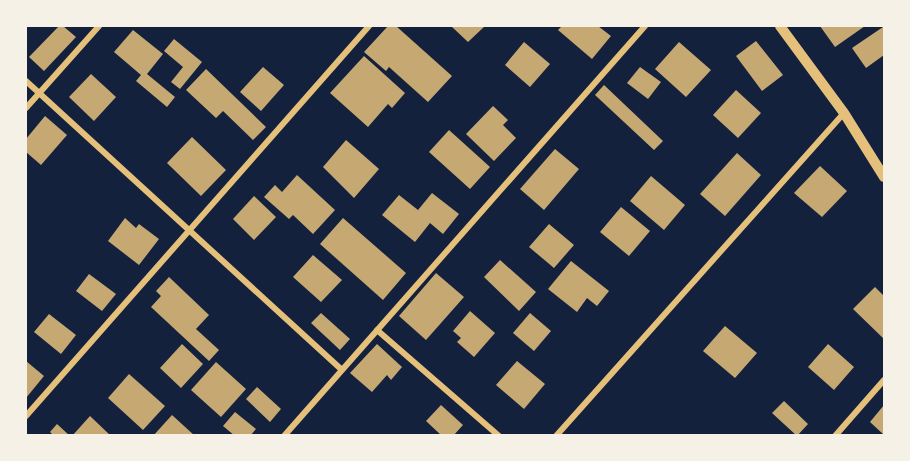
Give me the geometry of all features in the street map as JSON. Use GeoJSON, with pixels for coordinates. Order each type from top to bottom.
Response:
{"type":"FeatureCollection","features":[{"type":"Feature","properties":{"kind":"street"},"geometry":{"type":"LineString","coordinates":[[26,108],[99,26]]}},
{"type":"Feature","properties":{"kind":"street"},"geometry":{"type":"LineString","coordinates":[[26,416],[187,230],[369,26]]}},
{"type":"Feature","properties":{"kind":"street"},"geometry":{"type":"LineString","coordinates":[[284,435],[645,26]]}},
{"type":"Feature","properties":{"kind":"street"},"geometry":{"type":"LineString","coordinates":[[780,26],[844,113],[885,177]]}},
{"type":"Feature","properties":{"kind":"street"},"geometry":{"type":"LineString","coordinates":[[26,81],[342,370]]}},
{"type":"Feature","properties":{"kind":"street"},"geometry":{"type":"LineString","coordinates":[[556,435],[844,113]]}},
{"type":"Feature","properties":{"kind":"street"},"geometry":{"type":"LineString","coordinates":[[377,330],[499,435]]}},
{"type":"Feature","properties":{"kind":"street"},"geometry":{"type":"LineString","coordinates":[[835,435],[885,380]]}},
{"type":"Feature","properties":{"kind":"building"},"geometry":{"type":"Polygon","coordinates":[[[59,26],[63,26],[76,37],[44,71],[29,57],[59,26]]]}},
{"type":"Feature","properties":{"kind":"building"},"geometry":{"type":"Polygon","coordinates":[[[388,26],[396,26],[452,76],[428,102],[389,67],[386,71],[364,52],[388,26]]]}},
{"type":"Feature","properties":{"kind":"building"},"geometry":{"type":"Polygon","coordinates":[[[451,26],[485,26],[468,42],[451,26]]]}},
{"type":"Feature","properties":{"kind":"building"},"geometry":{"type":"Polygon","coordinates":[[[562,26],[598,26],[611,36],[592,59],[558,30],[562,26]]]}},
{"type":"Feature","properties":{"kind":"building"},"geometry":{"type":"Polygon","coordinates":[[[820,26],[865,26],[835,47],[820,26]]]}},
{"type":"Feature","properties":{"kind":"building"},"geometry":{"type":"Polygon","coordinates":[[[883,27],[884,55],[866,68],[852,48],[883,27]]]}},
{"type":"Feature","properties":{"kind":"building"},"geometry":{"type":"Polygon","coordinates":[[[133,30],[163,54],[147,74],[175,97],[167,107],[136,81],[141,75],[114,52],[133,30]]]}},
{"type":"Feature","properties":{"kind":"building"},"geometry":{"type":"Polygon","coordinates":[[[174,39],[202,62],[180,89],[171,82],[183,67],[164,51],[174,39]]]}},
{"type":"Feature","properties":{"kind":"building"},"geometry":{"type":"Polygon","coordinates":[[[756,41],[783,75],[762,91],[736,56],[756,41]]]}},
{"type":"Feature","properties":{"kind":"building"},"geometry":{"type":"Polygon","coordinates":[[[524,42],[550,64],[530,87],[505,65],[524,42]]]}},
{"type":"Feature","properties":{"kind":"building"},"geometry":{"type":"Polygon","coordinates":[[[679,42],[711,70],[686,97],[655,69],[679,42]]]}},
{"type":"Feature","properties":{"kind":"building"},"geometry":{"type":"Polygon","coordinates":[[[364,56],[405,93],[392,108],[388,104],[368,127],[330,93],[364,56]]]}},
{"type":"Feature","properties":{"kind":"building"},"geometry":{"type":"Polygon","coordinates":[[[263,67],[284,85],[261,111],[240,92],[263,67]]]}},
{"type":"Feature","properties":{"kind":"building"},"geometry":{"type":"Polygon","coordinates":[[[640,67],[661,82],[648,99],[627,83],[640,67]]]}},
{"type":"Feature","properties":{"kind":"building"},"geometry":{"type":"Polygon","coordinates":[[[206,69],[266,127],[253,140],[223,111],[216,118],[186,90],[206,69]]]}},
{"type":"Feature","properties":{"kind":"building"},"geometry":{"type":"Polygon","coordinates":[[[91,74],[116,97],[94,121],[69,97],[91,74]]]}},
{"type":"Feature","properties":{"kind":"building"},"geometry":{"type":"Polygon","coordinates":[[[604,85],[663,141],[654,150],[595,95],[604,85]]]}},
{"type":"Feature","properties":{"kind":"building"},"geometry":{"type":"Polygon","coordinates":[[[736,90],[761,113],[738,138],[713,115],[736,90]]]}},
{"type":"Feature","properties":{"kind":"building"},"geometry":{"type":"Polygon","coordinates":[[[493,106],[508,120],[503,125],[516,138],[494,161],[466,134],[493,106]]]}},
{"type":"Feature","properties":{"kind":"building"},"geometry":{"type":"Polygon","coordinates":[[[45,116],[67,135],[41,165],[26,152],[26,139],[45,116]]]}},
{"type":"Feature","properties":{"kind":"building"},"geometry":{"type":"Polygon","coordinates":[[[449,130],[490,167],[470,189],[429,152],[449,130]]]}},
{"type":"Feature","properties":{"kind":"building"},"geometry":{"type":"Polygon","coordinates":[[[192,137],[226,170],[201,196],[167,163],[192,137]]]}},
{"type":"Feature","properties":{"kind":"building"},"geometry":{"type":"Polygon","coordinates":[[[346,140],[379,169],[354,198],[323,167],[346,140]]]}},
{"type":"Feature","properties":{"kind":"building"},"geometry":{"type":"Polygon","coordinates":[[[555,149],[579,169],[544,210],[520,189],[555,149]]]}},
{"type":"Feature","properties":{"kind":"building"},"geometry":{"type":"Polygon","coordinates":[[[737,153],[761,175],[725,216],[700,194],[737,153]]]}},
{"type":"Feature","properties":{"kind":"building"},"geometry":{"type":"Polygon","coordinates":[[[820,166],[847,191],[822,217],[794,193],[820,166]]]}},
{"type":"Feature","properties":{"kind":"building"},"geometry":{"type":"Polygon","coordinates":[[[297,175],[335,210],[313,234],[293,215],[289,219],[264,197],[275,185],[282,192],[297,175]]]}},
{"type":"Feature","properties":{"kind":"building"},"geometry":{"type":"Polygon","coordinates":[[[651,176],[685,205],[664,230],[630,201],[651,176]]]}},
{"type":"Feature","properties":{"kind":"building"},"geometry":{"type":"Polygon","coordinates":[[[432,193],[459,214],[443,234],[430,223],[415,242],[382,215],[399,195],[418,210],[432,193]]]}},
{"type":"Feature","properties":{"kind":"building"},"geometry":{"type":"Polygon","coordinates":[[[254,196],[276,217],[254,240],[233,219],[254,196]]]}},
{"type":"Feature","properties":{"kind":"building"},"geometry":{"type":"Polygon","coordinates":[[[621,207],[650,231],[629,256],[600,232],[621,207]]]}},
{"type":"Feature","properties":{"kind":"building"},"geometry":{"type":"Polygon","coordinates":[[[125,218],[136,228],[139,224],[159,239],[139,265],[108,241],[125,218]]]}},
{"type":"Feature","properties":{"kind":"building"},"geometry":{"type":"Polygon","coordinates":[[[343,218],[406,273],[383,300],[320,244],[343,218]]]}},
{"type":"Feature","properties":{"kind":"building"},"geometry":{"type":"Polygon","coordinates":[[[549,224],[574,245],[554,268],[529,247],[549,224]]]}},
{"type":"Feature","properties":{"kind":"building"},"geometry":{"type":"Polygon","coordinates":[[[313,255],[342,280],[321,302],[293,277],[313,255]]]}},
{"type":"Feature","properties":{"kind":"building"},"geometry":{"type":"Polygon","coordinates":[[[500,260],[536,292],[519,311],[484,277],[500,260]]]}},
{"type":"Feature","properties":{"kind":"building"},"geometry":{"type":"Polygon","coordinates":[[[571,261],[609,291],[597,306],[587,298],[577,312],[548,289],[571,261]]]}},
{"type":"Feature","properties":{"kind":"building"},"geometry":{"type":"Polygon","coordinates":[[[436,273],[464,297],[426,340],[399,316],[436,273]]]}},
{"type":"Feature","properties":{"kind":"building"},"geometry":{"type":"Polygon","coordinates":[[[89,274],[116,294],[102,311],[76,291],[89,274]]]}},
{"type":"Feature","properties":{"kind":"building"},"geometry":{"type":"Polygon","coordinates":[[[169,277],[209,315],[196,329],[219,350],[209,361],[151,307],[161,296],[156,291],[169,277]]]}},
{"type":"Feature","properties":{"kind":"building"},"geometry":{"type":"Polygon","coordinates":[[[875,287],[884,296],[884,339],[853,309],[875,287]]]}},
{"type":"Feature","properties":{"kind":"building"},"geometry":{"type":"Polygon","coordinates":[[[470,311],[495,333],[474,357],[457,342],[461,338],[453,331],[470,311]]]}},
{"type":"Feature","properties":{"kind":"building"},"geometry":{"type":"Polygon","coordinates":[[[321,313],[350,339],[340,350],[311,323],[321,313]]]}},
{"type":"Feature","properties":{"kind":"building"},"geometry":{"type":"Polygon","coordinates":[[[530,313],[551,331],[534,351],[513,333],[530,313]]]}},
{"type":"Feature","properties":{"kind":"building"},"geometry":{"type":"Polygon","coordinates":[[[49,314],[76,335],[61,354],[34,332],[49,314]]]}},
{"type":"Feature","properties":{"kind":"building"},"geometry":{"type":"Polygon","coordinates":[[[725,326],[757,353],[735,378],[703,351],[725,326]]]}},
{"type":"Feature","properties":{"kind":"building"},"geometry":{"type":"Polygon","coordinates":[[[182,344],[203,364],[181,388],[160,368],[182,344]]]}},
{"type":"Feature","properties":{"kind":"building"},"geometry":{"type":"Polygon","coordinates":[[[377,344],[402,367],[391,380],[387,375],[372,392],[350,373],[377,344]]]}},
{"type":"Feature","properties":{"kind":"building"},"geometry":{"type":"Polygon","coordinates":[[[828,344],[854,367],[834,390],[808,367],[828,344]]]}},
{"type":"Feature","properties":{"kind":"building"},"geometry":{"type":"Polygon","coordinates":[[[26,361],[44,376],[26,398],[26,361]]]}},
{"type":"Feature","properties":{"kind":"building"},"geometry":{"type":"Polygon","coordinates":[[[517,361],[545,384],[524,409],[496,385],[517,361]]]}},
{"type":"Feature","properties":{"kind":"building"},"geometry":{"type":"Polygon","coordinates":[[[216,362],[246,389],[221,417],[191,390],[216,362]]]}},
{"type":"Feature","properties":{"kind":"building"},"geometry":{"type":"Polygon","coordinates":[[[129,374],[165,406],[143,430],[108,398],[129,374]]]}},
{"type":"Feature","properties":{"kind":"building"},"geometry":{"type":"Polygon","coordinates":[[[257,387],[281,409],[270,422],[246,399],[257,387]]]}},
{"type":"Feature","properties":{"kind":"building"},"geometry":{"type":"Polygon","coordinates":[[[784,401],[808,424],[797,436],[772,413],[784,401]]]}},
{"type":"Feature","properties":{"kind":"building"},"geometry":{"type":"Polygon","coordinates":[[[441,405],[463,425],[453,436],[442,436],[426,421],[441,405]]]}},
{"type":"Feature","properties":{"kind":"building"},"geometry":{"type":"Polygon","coordinates":[[[884,405],[884,435],[870,422],[884,405]]]}},
{"type":"Feature","properties":{"kind":"building"},"geometry":{"type":"Polygon","coordinates":[[[235,412],[256,429],[250,436],[235,436],[223,426],[235,412]]]}},
{"type":"Feature","properties":{"kind":"building"},"geometry":{"type":"Polygon","coordinates":[[[172,415],[195,436],[153,436],[172,415]]]}},
{"type":"Feature","properties":{"kind":"building"},"geometry":{"type":"Polygon","coordinates":[[[90,416],[111,436],[72,436],[90,416]]]}},
{"type":"Feature","properties":{"kind":"building"},"geometry":{"type":"Polygon","coordinates":[[[57,424],[70,436],[54,436],[50,432],[57,424]]]}}]}
